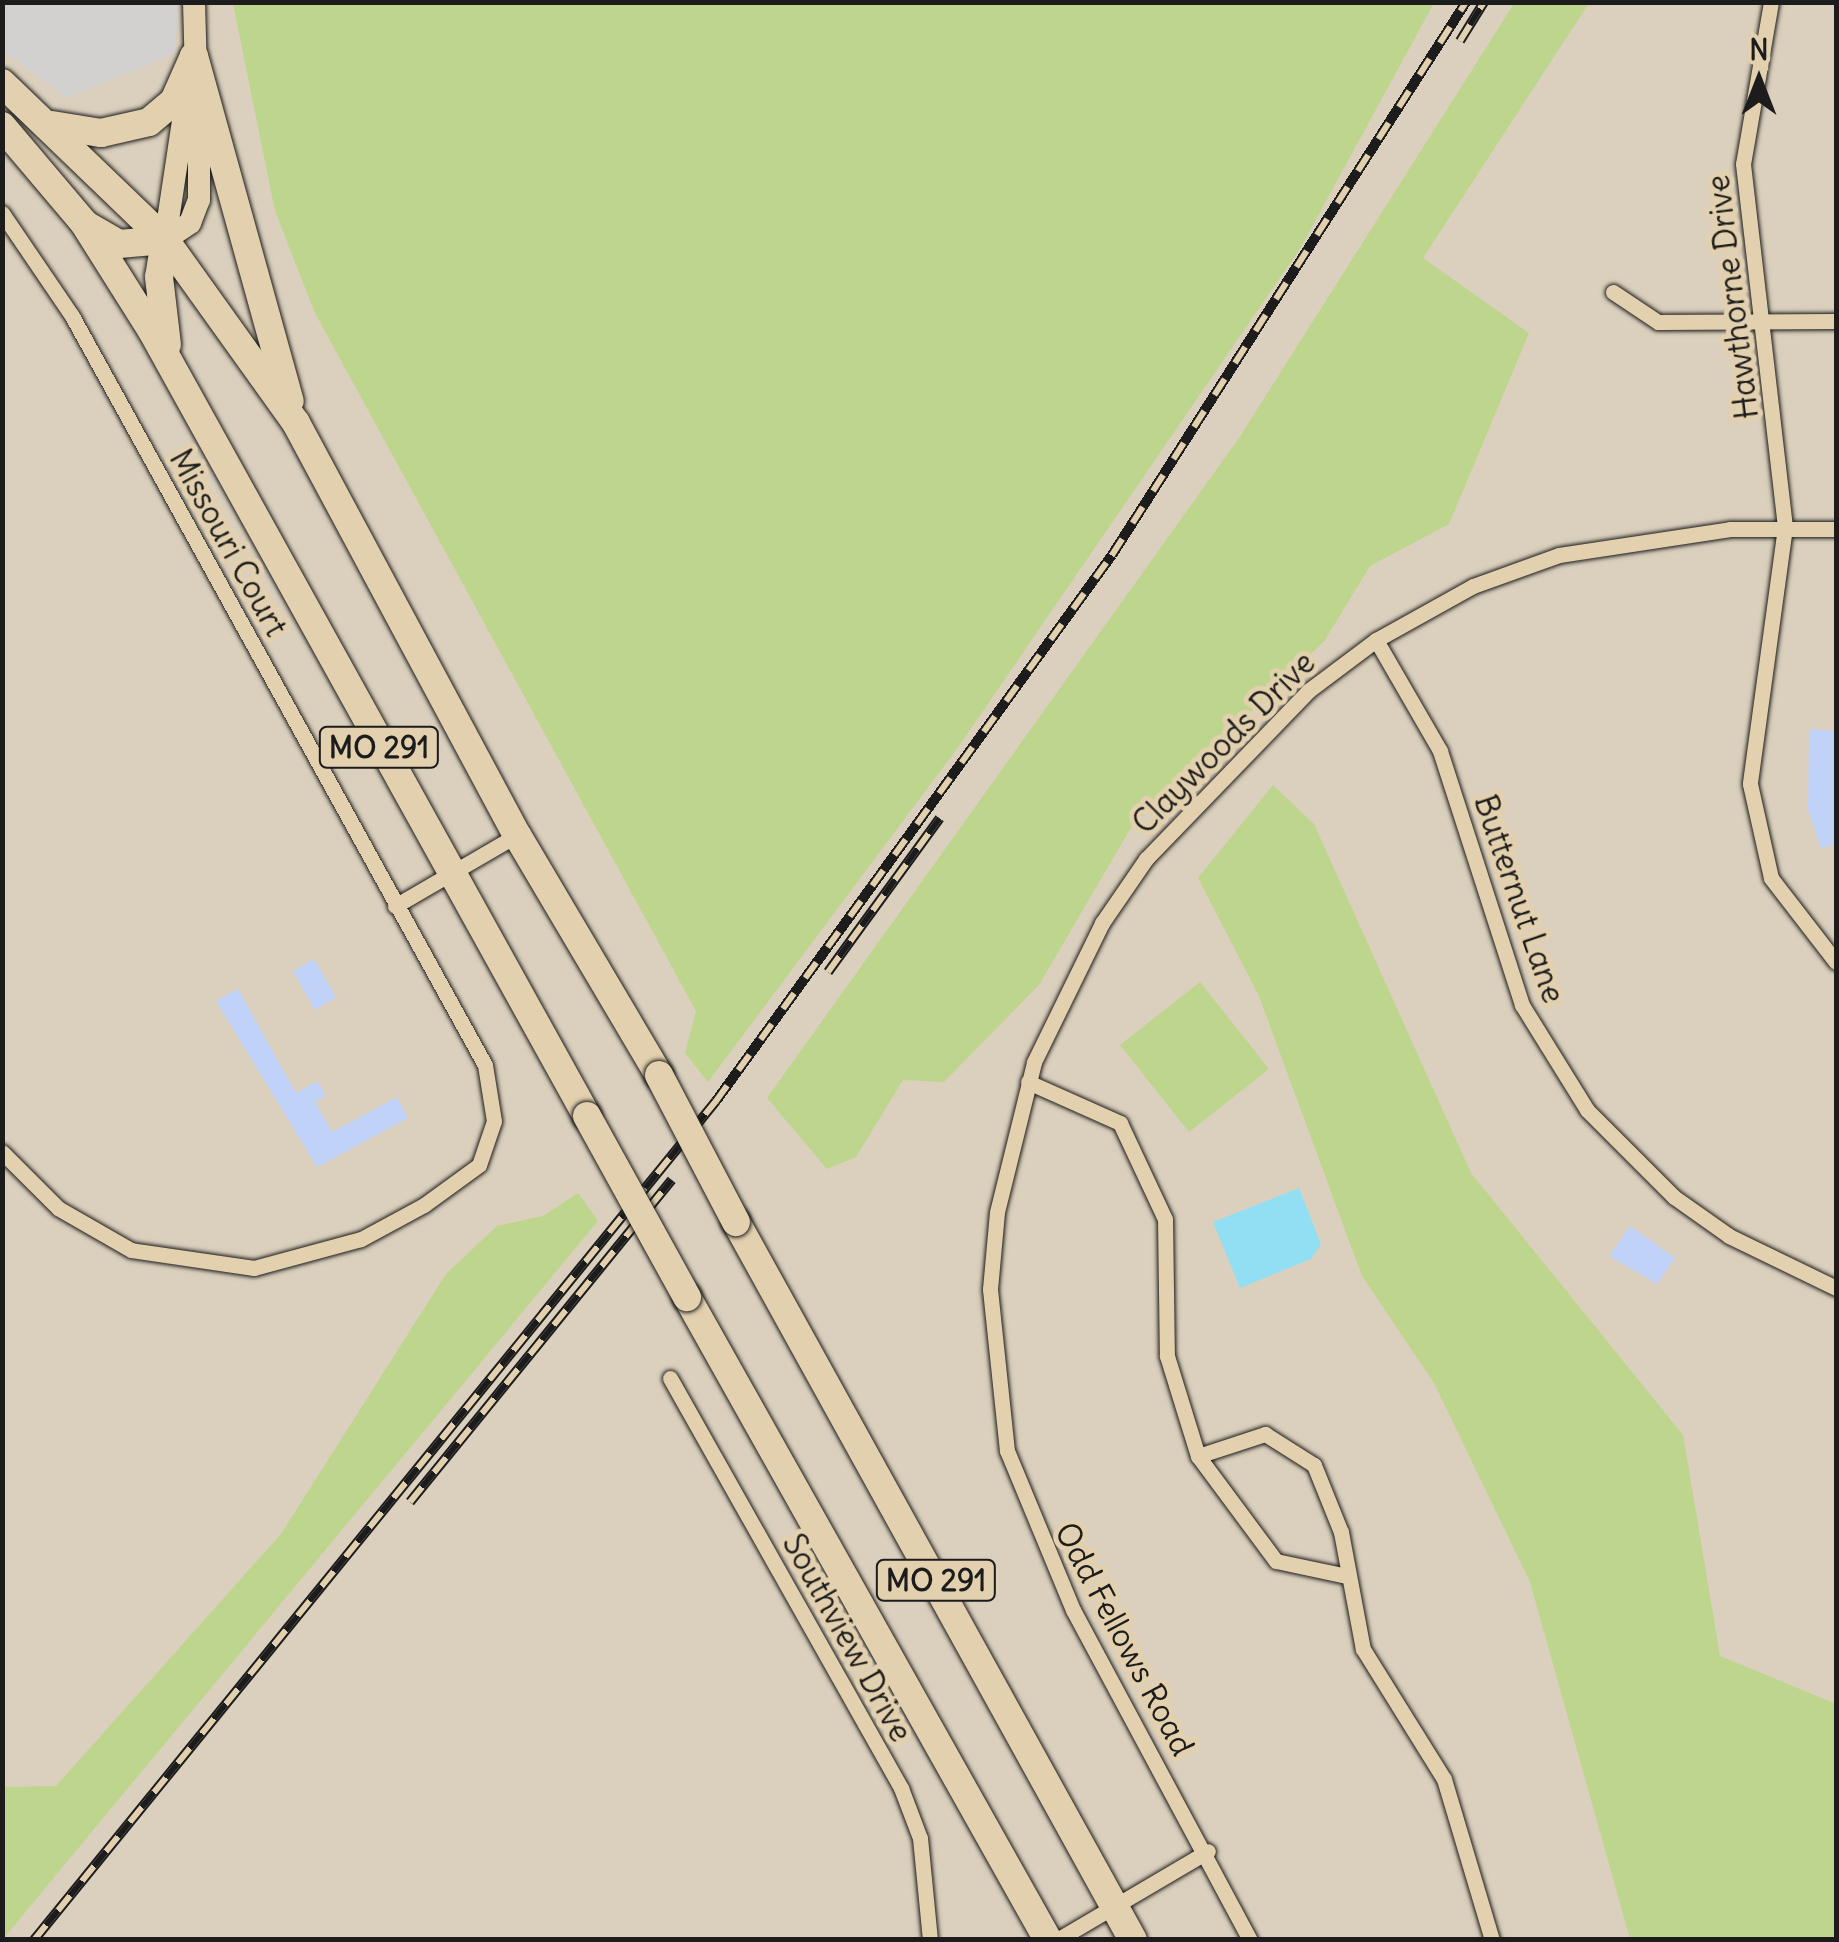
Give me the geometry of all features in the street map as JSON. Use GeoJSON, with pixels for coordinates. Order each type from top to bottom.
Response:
{"type":"FeatureCollection","features":[{"type":"Feature","properties":{"kind":"highway"},"geometry":{"type":"LineString","coordinates":[[52,125],[101,133],[149,122],[174,101],[194,56]]}},
{"type":"Feature","properties":{"kind":"highway"},"geometry":{"type":"LineString","coordinates":[[194,56],[296,423]]}},
{"type":"Feature","properties":{"kind":"highway","name":"MO 291"},"geometry":{"type":"LineString","coordinates":[[2,83],[52,125],[164,240],[296,423],[516,835],[659,1075],[736,1222],[1134,1940]]}},
{"type":"Feature","properties":{"kind":"highway","name":"MO 291"},"geometry":{"type":"LineString","coordinates":[[2,126],[84,223],[176,375],[448,874],[1048,1940]]}},
{"type":"Feature","properties":{"kind":"highway"},"geometry":{"type":"LineString","coordinates":[[84,223],[119,244],[164,240],[161,310],[176,375]]}},
{"type":"Feature","properties":{"kind":"main road"},"geometry":{"type":"LineString","coordinates":[[164,240],[190,223],[199,200],[194,2]]}},
{"type":"Feature","properties":{"kind":"street","name":"Hawthorne Drive"},"geometry":{"type":"LineString","coordinates":[[1771,2],[1743,164],[1766,321],[1785,527],[1751,755],[1752,813],[1785,904],[1836,962]]}},
{"type":"Feature","properties":{"kind":"street","name":"Missouri Court"},"geometry":{"type":"LineString","coordinates":[[2,213],[72,316],[486,1065],[494,1102],[478,1165],[424,1205],[310,1257],[198,1266],[95,1232],[2,1152]]}},
{"type":"Feature","properties":{"kind":"street"},"geometry":{"type":"LineString","coordinates":[[1613,292],[1658,322],[1836,321]]}},
{"type":"Feature","properties":{"kind":"street","name":"Claywoods Drive"},"geometry":{"type":"LineString","coordinates":[[992,1350],[996,1212],[1028,1082],[1064,990],[1146,859],[1308,691],[1376,640],[1473,586],[1560,555],[1785,527],[1836,529]]}},
{"type":"Feature","properties":{"kind":"street","name":"Butternut Lane"},"geometry":{"type":"LineString","coordinates":[[1376,640],[1440,751],[1522,1005],[1587,1110],[1674,1197],[1728,1236],[1836,1288]]}},
{"type":"Feature","properties":{"kind":"street"},"geometry":{"type":"LineString","coordinates":[[395,906],[516,835]]}},
{"type":"Feature","properties":{"kind":"street"},"geometry":{"type":"LineString","coordinates":[[1028,1082],[1120,1124],[1166,1219],[1167,1356],[1198,1456],[1276,1561],[1347,1576]]}},
{"type":"Feature","properties":{"kind":"street","name":"Odd Fellows Road"},"geometry":{"type":"LineString","coordinates":[[992,1350],[1007,1451],[1032,1528],[1208,1851],[1250,1940]]}},
{"type":"Feature","properties":{"kind":"street","name":"Southview Drive"},"geometry":{"type":"LineString","coordinates":[[670,1378],[901,1788],[920,1838],[930,1940]]}},
{"type":"Feature","properties":{"kind":"street"},"geometry":{"type":"LineString","coordinates":[[1198,1456],[1248,1434],[1302,1451],[1331,1501],[1369,1663],[1456,1807],[1492,1940]]}},
{"type":"Feature","properties":{"kind":"street"},"geometry":{"type":"LineString","coordinates":[[1056,1940],[1208,1851]]}},
{"type":"Feature","properties":{"kind":"shaded area"},"geometry":{"type":"Polygon","coordinates":[[[2,3],[179,3],[174,54],[67,98],[3,50],[2,3]]]}},
{"type":"Feature","properties":{"kind":"green space"},"geometry":{"type":"Polygon","coordinates":[[[233,2],[1434,3],[1301,247],[959,746],[708,1082],[685,1053],[696,1011],[315,313],[275,211],[233,2]]]}},
{"type":"Feature","properties":{"kind":"green space"},"geometry":{"type":"Polygon","coordinates":[[[1515,2],[1589,3],[1423,258],[1529,333],[1449,524],[1370,566],[1325,640],[1132,826],[1039,985],[944,1082],[903,1080],[856,1157],[827,1169],[767,1098],[1239,438],[1515,2]]]}},
{"type":"Feature","properties":{"kind":"green space"},"geometry":{"type":"Polygon","coordinates":[[[1273,785],[1314,824],[1471,1173],[1683,1435],[1720,1656],[1836,1704],[1836,1939],[1630,1939],[1530,1582],[1434,1383],[1362,1276],[1259,996],[1198,878],[1273,785]]]}},
{"type":"Feature","properties":{"kind":"green space"},"geometry":{"type":"Polygon","coordinates":[[[1200,982],[1269,1069],[1189,1132],[1120,1045],[1200,982]]]}},
{"type":"Feature","properties":{"kind":"green space"},"geometry":{"type":"Polygon","coordinates":[[[578,1193],[598,1221],[3,1939],[3,1787],[56,1786],[281,1534],[446,1274],[497,1226],[543,1216],[578,1193]]]}},
{"type":"Feature","properties":{"kind":"water"},"geometry":{"type":"Polygon","coordinates":[[[1299,1188],[1321,1244],[1311,1259],[1240,1288],[1213,1222],[1299,1188]]]}},
{"type":"Feature","properties":{"kind":"building"},"geometry":{"type":"Polygon","coordinates":[[[1809,729],[1836,731],[1836,844],[1821,848],[1808,810],[1809,729]]]}},
{"type":"Feature","properties":{"kind":"building"},"geometry":{"type":"Polygon","coordinates":[[[314,959],[336,997],[315,1010],[293,971],[314,959]]]}},
{"type":"Feature","properties":{"kind":"building"},"geometry":{"type":"Polygon","coordinates":[[[238,989],[296,1093],[317,1081],[326,1096],[315,1102],[332,1132],[397,1097],[408,1118],[317,1167],[216,1001],[238,989]]]}},
{"type":"Feature","properties":{"kind":"building"},"geometry":{"type":"Polygon","coordinates":[[[1630,1226],[1675,1258],[1657,1284],[1609,1256],[1630,1226]]]}},
{"type":"Feature","properties":{"kind":"railway"},"geometry":{"type":"LineString","coordinates":[[34,1940],[716,1101],[1112,555],[1466,2]]}},
{"type":"Feature","properties":{"kind":"railway"},"geometry":{"type":"LineString","coordinates":[[1460,41],[1484,2]]}},
{"type":"Feature","properties":{"kind":"railway"},"geometry":{"type":"LineString","coordinates":[[828,972],[940,818]]}},
{"type":"Feature","properties":{"kind":"railway"},"geometry":{"type":"LineString","coordinates":[[410,1502],[672,1180]]}}]}
